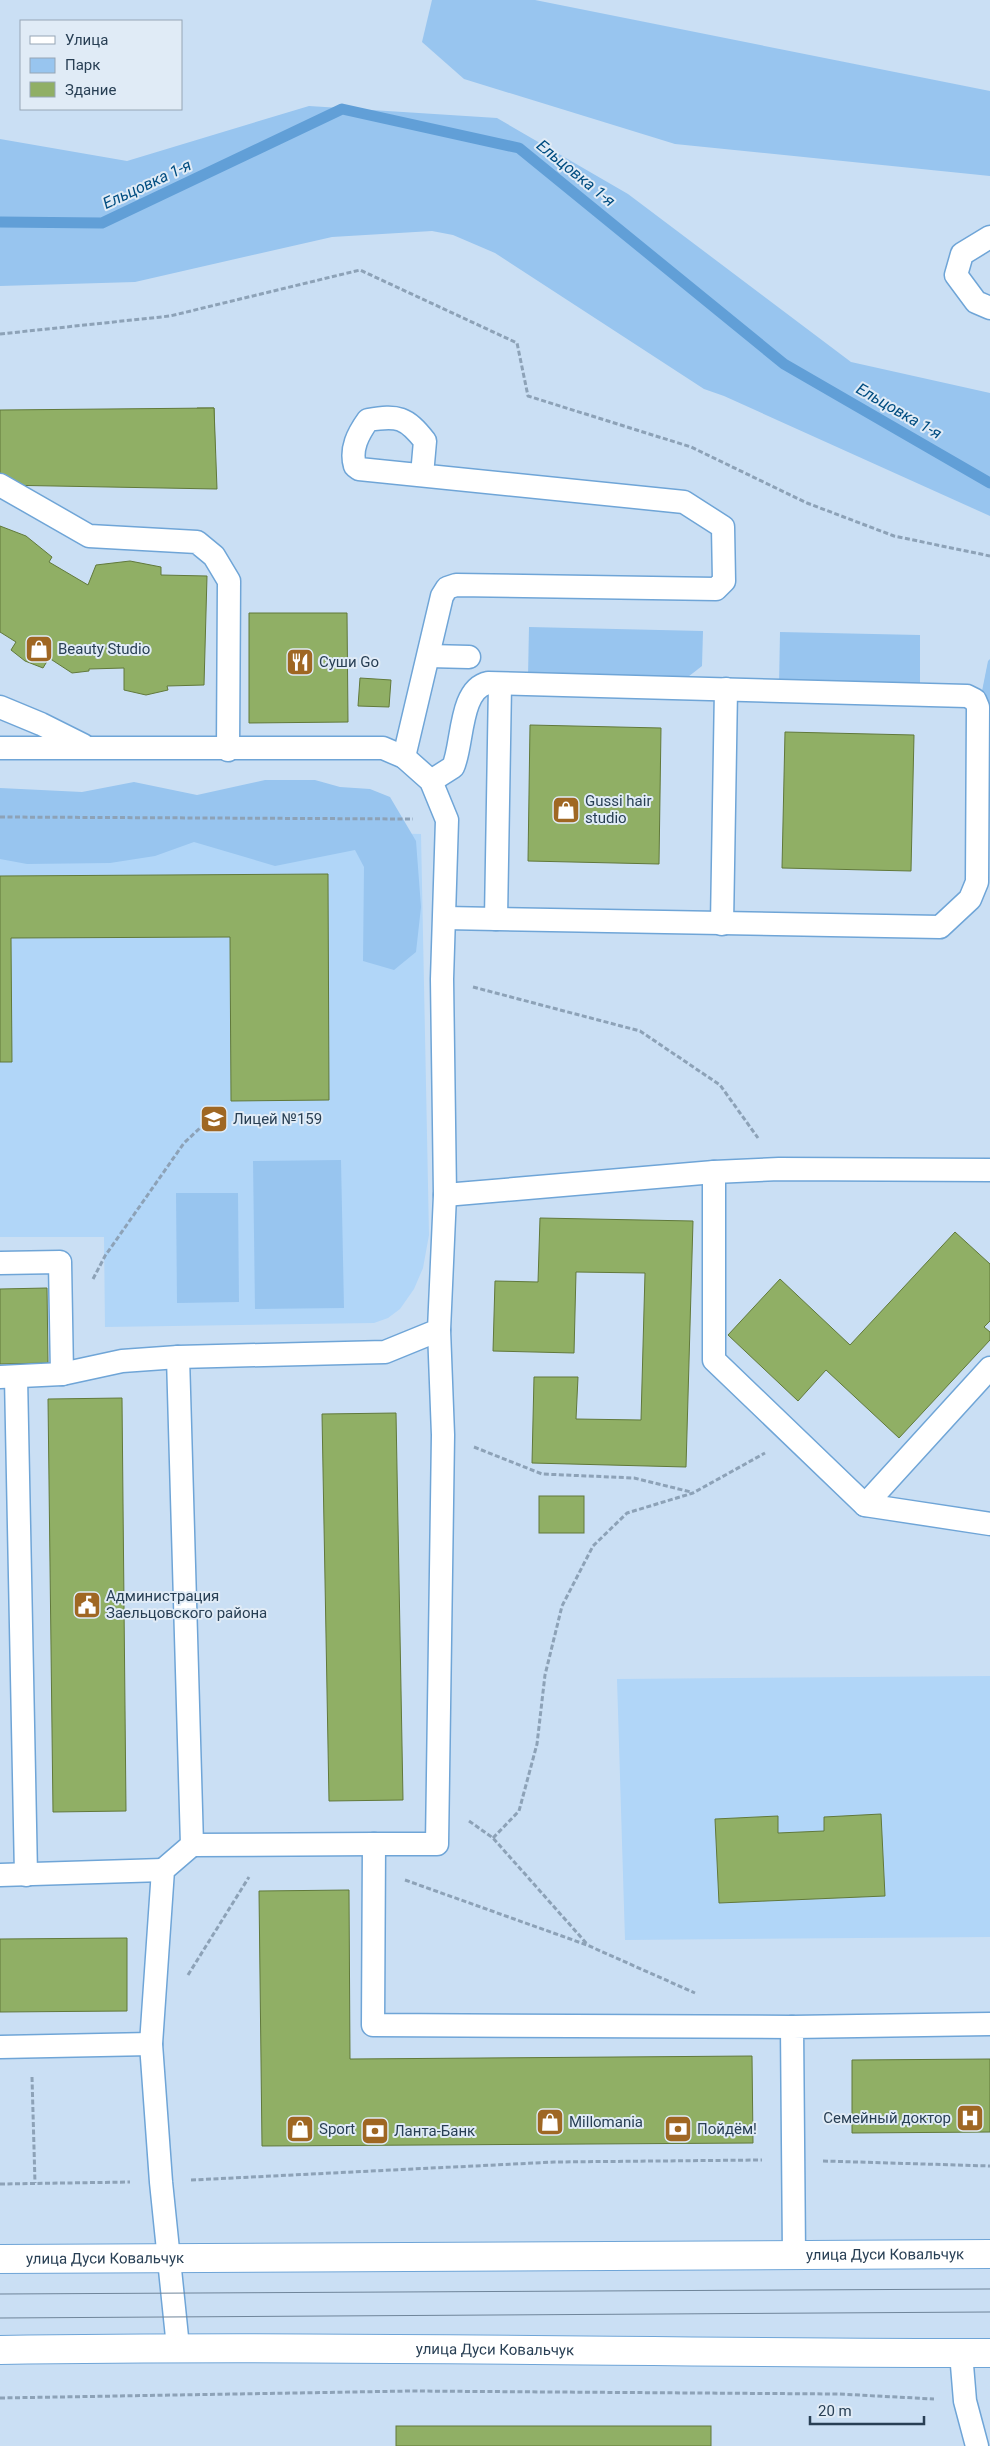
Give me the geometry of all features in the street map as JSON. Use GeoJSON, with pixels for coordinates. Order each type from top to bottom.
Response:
{"type":"FeatureCollection","features":[{"type":"Feature","properties":{"kind":"main road","name":"улица Дуси Ковальчук"},"geometry":{"type":"LineString","coordinates":[[0,2259],[168,2256],[990,2254]]}},
{"type":"Feature","properties":{"kind":"main road","name":"улица Дуси Ковальчук"},"geometry":{"type":"LineString","coordinates":[[0,2350],[178,2347],[799,2353],[990,2352]]}},
{"type":"Feature","properties":{"kind":"lane"},"geometry":{"type":"LineString","coordinates":[[990,237],[962,254],[956,275],[976,302],[990,308]]}},
{"type":"Feature","properties":{"kind":"lane"},"geometry":{"type":"LineString","coordinates":[[404,757],[442,596],[447,588],[456,585],[716,589],[724,581],[725,532],[719,523],[678,501],[422,475]]}},
{"type":"Feature","properties":{"kind":"lane"},"geometry":{"type":"LineString","coordinates":[[0,486],[89,536],[197,542],[214,556],[229,581],[228,750]]}},
{"type":"Feature","properties":{"kind":"lane"},"geometry":{"type":"LineString","coordinates":[[429,656],[469,657]]}},
{"type":"Feature","properties":{"kind":"lane"},"geometry":{"type":"LineString","coordinates":[[496,919],[500,684]]}},
{"type":"Feature","properties":{"kind":"lane"},"geometry":{"type":"LineString","coordinates":[[431,781],[453,767],[462,723],[475,690],[481,685],[726,689],[967,696],[975,700],[978,707],[977,882],[970,899],[940,927],[445,918]]}},
{"type":"Feature","properties":{"kind":"lane"},"geometry":{"type":"LineString","coordinates":[[722,924],[726,689]]}},
{"type":"Feature","properties":{"kind":"lane"},"geometry":{"type":"LineString","coordinates":[[0,707],[41,724],[89,748]]}},
{"type":"Feature","properties":{"kind":"lane"},"geometry":{"type":"LineString","coordinates":[[0,748],[228,750],[327,747],[383,748],[404,757],[431,781],[446,820],[442,979],[445,1195],[439,1330],[444,1435],[437,1844],[192,1845],[162,1870],[0,1875]]}},
{"type":"Feature","properties":{"kind":"lane"},"geometry":{"type":"LineString","coordinates":[[445,1195],[714,1172],[779,1169],[989,1172]]}},
{"type":"Feature","properties":{"kind":"lane"},"geometry":{"type":"LineString","coordinates":[[714,1172],[714,1360],[865,1505],[990,1524]]}},
{"type":"Feature","properties":{"kind":"lane"},"geometry":{"type":"LineString","coordinates":[[0,1263],[60,1262],[62,1374]]}},
{"type":"Feature","properties":{"kind":"lane"},"geometry":{"type":"LineString","coordinates":[[26,1875],[8,1377],[62,1374],[122,1361],[178,1357],[385,1352],[439,1330]]}},
{"type":"Feature","properties":{"kind":"lane"},"geometry":{"type":"LineString","coordinates":[[178,1357],[192,1845]]}},
{"type":"Feature","properties":{"kind":"lane"},"geometry":{"type":"LineString","coordinates":[[865,1505],[990,1368]]}},
{"type":"Feature","properties":{"kind":"lane"},"geometry":{"type":"LineString","coordinates":[[374,1844],[374,2025],[792,2027],[990,2024]]}},
{"type":"Feature","properties":{"kind":"lane"},"geometry":{"type":"LineString","coordinates":[[162,1870],[151,2044],[160,2182],[178,2347]]}},
{"type":"Feature","properties":{"kind":"lane"},"geometry":{"type":"LineString","coordinates":[[792,2027],[794,2255]]}},
{"type":"Feature","properties":{"kind":"lane"},"geometry":{"type":"LineString","coordinates":[[0,2047],[151,2044]]}},
{"type":"Feature","properties":{"kind":"lane"},"geometry":{"type":"LineString","coordinates":[[961,2352],[965,2401],[976,2446]]}},
{"type":"Feature","properties":{"kind":"path"},"geometry":{"type":"LineString","coordinates":[[0,334],[170,316],[360,270],[517,342],[528,396],[691,447],[807,503],[894,536],[990,556]]}},
{"type":"Feature","properties":{"kind":"path"},"geometry":{"type":"LineString","coordinates":[[0,817],[446,820]]}},
{"type":"Feature","properties":{"kind":"path"},"geometry":{"type":"LineString","coordinates":[[442,979],[640,1031],[720,1085],[779,1169]]}},
{"type":"Feature","properties":{"kind":"path"},"geometry":{"type":"LineString","coordinates":[[92,1282],[105,1256],[184,1143],[216,1113]]}},
{"type":"Feature","properties":{"kind":"path"},"geometry":{"type":"LineString","coordinates":[[444,1435],[542,1474],[634,1478],[693,1493]]}},
{"type":"Feature","properties":{"kind":"path"},"geometry":{"type":"LineString","coordinates":[[492,1838],[519,1810],[537,1744],[545,1675],[562,1606],[593,1546],[627,1513],[693,1493],[793,1436]]}},
{"type":"Feature","properties":{"kind":"path"},"geometry":{"type":"LineString","coordinates":[[437,1797],[492,1838],[588,1945]]}},
{"type":"Feature","properties":{"kind":"path"},"geometry":{"type":"LineString","coordinates":[[184,1983],[198,1957],[243,1889],[264,1844]]}},
{"type":"Feature","properties":{"kind":"path"},"geometry":{"type":"LineString","coordinates":[[373,1869],[588,1945],[696,1994]]}},
{"type":"Feature","properties":{"kind":"path"},"geometry":{"type":"LineString","coordinates":[[31,2046],[35,2183]]}},
{"type":"Feature","properties":{"kind":"path"},"geometry":{"type":"LineString","coordinates":[[0,2184],[160,2182],[554,2162],[792,2160],[990,2166]]}},
{"type":"Feature","properties":{"kind":"path"},"geometry":{"type":"LineString","coordinates":[[0,2398],[421,2391],[839,2394],[965,2401]]}},
{"type":"Feature","properties":{"kind":"shaded area","name":"Лицей №159"},"geometry":{"type":"Polygon","coordinates":[[[0,826],[421,834],[429,1235],[423,1268],[414,1289],[400,1309],[388,1318],[374,1323],[105,1327],[104,1237],[0,1237],[0,826]]]}},
{"type":"Feature","properties":{"kind":"shaded area"},"geometry":{"type":"Polygon","coordinates":[[[990,1676],[990,1937],[625,1940],[617,1679],[990,1676]]]}},
{"type":"Feature","properties":{"kind":"green space"},"geometry":{"type":"Polygon","coordinates":[[[432,0],[535,0],[990,91],[990,176],[675,144],[464,79],[422,42],[432,0]]]}},
{"type":"Feature","properties":{"kind":"green space"},"geometry":{"type":"Polygon","coordinates":[[[309,106],[497,118],[628,194],[851,362],[990,393],[990,516],[724,396],[704,389],[495,253],[453,235],[432,231],[332,237],[135,282],[0,286],[0,139],[127,161],[309,106]]]}},
{"type":"Feature","properties":{"kind":"green space"},"geometry":{"type":"Polygon","coordinates":[[[529,627],[703,631],[702,666],[684,680],[528,676],[529,627]]]}},
{"type":"Feature","properties":{"kind":"green space"},"geometry":{"type":"Polygon","coordinates":[[[780,632],[920,635],[920,690],[779,687],[780,632]]]}},
{"type":"Feature","properties":{"kind":"green space"},"geometry":{"type":"Polygon","coordinates":[[[990,659],[990,744],[987,744],[982,691],[990,659]]]}},
{"type":"Feature","properties":{"kind":"green space"},"geometry":{"type":"Polygon","coordinates":[[[265,780],[315,780],[340,787],[370,789],[390,797],[416,841],[421,907],[416,952],[394,970],[363,961],[364,867],[355,850],[275,866],[194,842],[155,856],[110,863],[27,864],[0,859],[0,788],[82,792],[134,782],[197,795],[265,780]]]}},
{"type":"Feature","properties":{"kind":"green space"},"geometry":{"type":"Polygon","coordinates":[[[341,1160],[344,1308],[255,1309],[253,1161],[341,1160]]]}},
{"type":"Feature","properties":{"kind":"green space"},"geometry":{"type":"Polygon","coordinates":[[[176,1193],[238,1193],[239,1302],[177,1303],[176,1193]]]}},
{"type":"Feature","properties":{"kind":"building"},"geometry":{"type":"Polygon","coordinates":[[[197,408],[214,408],[215,453],[198,453],[197,408]]]}},
{"type":"Feature","properties":{"kind":"building"},"geometry":{"type":"Polygon","coordinates":[[[214,408],[217,489],[0,485],[0,410],[214,408]]]}},
{"type":"Feature","properties":{"kind":"building"},"geometry":{"type":"Polygon","coordinates":[[[0,526],[26,536],[52,557],[49,562],[88,585],[96,565],[130,561],[161,567],[161,575],[207,576],[204,685],[167,686],[168,690],[146,695],[124,690],[124,668],[89,669],[89,671],[72,673],[49,658],[43,668],[25,661],[11,650],[16,642],[0,632],[0,526]]]}},
{"type":"Feature","properties":{"kind":"building"},"geometry":{"type":"Polygon","coordinates":[[[249,613],[347,613],[348,722],[249,723],[249,613]]]}},
{"type":"Feature","properties":{"kind":"building"},"geometry":{"type":"Polygon","coordinates":[[[360,678],[391,680],[389,707],[358,706],[360,678]]]}},
{"type":"Feature","properties":{"kind":"building"},"geometry":{"type":"Polygon","coordinates":[[[530,725],[661,728],[659,864],[528,861],[530,725]]]}},
{"type":"Feature","properties":{"kind":"building"},"geometry":{"type":"Polygon","coordinates":[[[785,732],[914,735],[911,871],[782,868],[785,732]]]}},
{"type":"Feature","properties":{"kind":"building"},"geometry":{"type":"Polygon","coordinates":[[[328,874],[329,1100],[231,1101],[230,937],[11,938],[12,1062],[0,1062],[0,876],[328,874]]]}},
{"type":"Feature","properties":{"kind":"building"},"geometry":{"type":"Polygon","coordinates":[[[540,1218],[693,1221],[686,1467],[532,1463],[534,1377],[578,1377],[576,1419],[641,1420],[645,1273],[576,1272],[574,1353],[493,1351],[495,1281],[538,1282],[540,1218]]]}},
{"type":"Feature","properties":{"kind":"building"},"geometry":{"type":"Polygon","coordinates":[[[955,1232],[990,1264],[990,1321],[984,1327],[990,1332],[990,1340],[899,1438],[826,1370],[798,1401],[728,1335],[780,1279],[850,1345],[955,1232]]]}},
{"type":"Feature","properties":{"kind":"building"},"geometry":{"type":"Polygon","coordinates":[[[47,1288],[48,1363],[0,1364],[0,1289],[47,1288]]]}},
{"type":"Feature","properties":{"kind":"building","name":"Администрация Заельцовского района"},"geometry":{"type":"Polygon","coordinates":[[[122,1398],[126,1811],[53,1812],[48,1399],[122,1398]]]}},
{"type":"Feature","properties":{"kind":"building"},"geometry":{"type":"Polygon","coordinates":[[[396,1413],[403,1800],[329,1801],[322,1414],[396,1413]]]}},
{"type":"Feature","properties":{"kind":"building"},"geometry":{"type":"Polygon","coordinates":[[[539,1496],[584,1496],[584,1533],[539,1533],[539,1496]]]}},
{"type":"Feature","properties":{"kind":"building"},"geometry":{"type":"Polygon","coordinates":[[[881,1814],[885,1896],[719,1903],[715,1819],[778,1816],[778,1833],[824,1831],[824,1817],[881,1814]]]}},
{"type":"Feature","properties":{"kind":"building"},"geometry":{"type":"Polygon","coordinates":[[[349,1890],[350,2059],[752,2056],[753,2143],[262,2146],[259,1891],[349,1890]]]}},
{"type":"Feature","properties":{"kind":"building"},"geometry":{"type":"Polygon","coordinates":[[[127,1938],[127,2011],[0,2012],[0,1939],[127,1938]]]}},
{"type":"Feature","properties":{"kind":"building"},"geometry":{"type":"Polygon","coordinates":[[[990,2059],[990,2132],[852,2133],[852,2060],[990,2059]]]}},
{"type":"Feature","properties":{"kind":"building"},"geometry":{"type":"Polygon","coordinates":[[[396,2426],[711,2426],[711,2446],[396,2446],[396,2426]]]}},
{"type":"Feature","properties":{"kind":"waterway","name":"Ельцовка 1-я"},"geometry":{"type":"LineString","coordinates":[[0,222],[102,223],[342,109],[519,148],[784,364],[990,483]]}},
{"type":"Feature","properties":{"kind":"tram line"},"geometry":{"type":"LineString","coordinates":[[0,2294],[990,2289]]}},
{"type":"Feature","properties":{"kind":"tram line"},"geometry":{"type":"LineString","coordinates":[[0,2318],[990,2312]]}},
{"type":"Feature","properties":{"kind":"place","name":"Beauty Studio"},"geometry":{"type":"Point","coordinates":[39,649]}},
{"type":"Feature","properties":{"kind":"place","name":"Суши Go"},"geometry":{"type":"Point","coordinates":[300,662]}},
{"type":"Feature","properties":{"kind":"place","name":"Gussi hair studio"},"geometry":{"type":"Point","coordinates":[566,810]}},
{"type":"Feature","properties":{"kind":"place","name":"Лицей №159"},"geometry":{"type":"Point","coordinates":[214,1119]}},
{"type":"Feature","properties":{"kind":"place","name":"Администрация Заельцовского района"},"geometry":{"type":"Point","coordinates":[87,1605]}},
{"type":"Feature","properties":{"kind":"place","name":"Семейный доктор"},"geometry":{"type":"Point","coordinates":[970,2118]}},
{"type":"Feature","properties":{"kind":"place","name":"Millomania"},"geometry":{"type":"Point","coordinates":[550,2122]}},
{"type":"Feature","properties":{"kind":"place","name":"Sport"},"geometry":{"type":"Point","coordinates":[300,2129]}},
{"type":"Feature","properties":{"kind":"place","name":"Пойдём!"},"geometry":{"type":"Point","coordinates":[678,2129]}},
{"type":"Feature","properties":{"kind":"place","name":"Ланта-Банк"},"geometry":{"type":"Point","coordinates":[375,2131]}}]}
